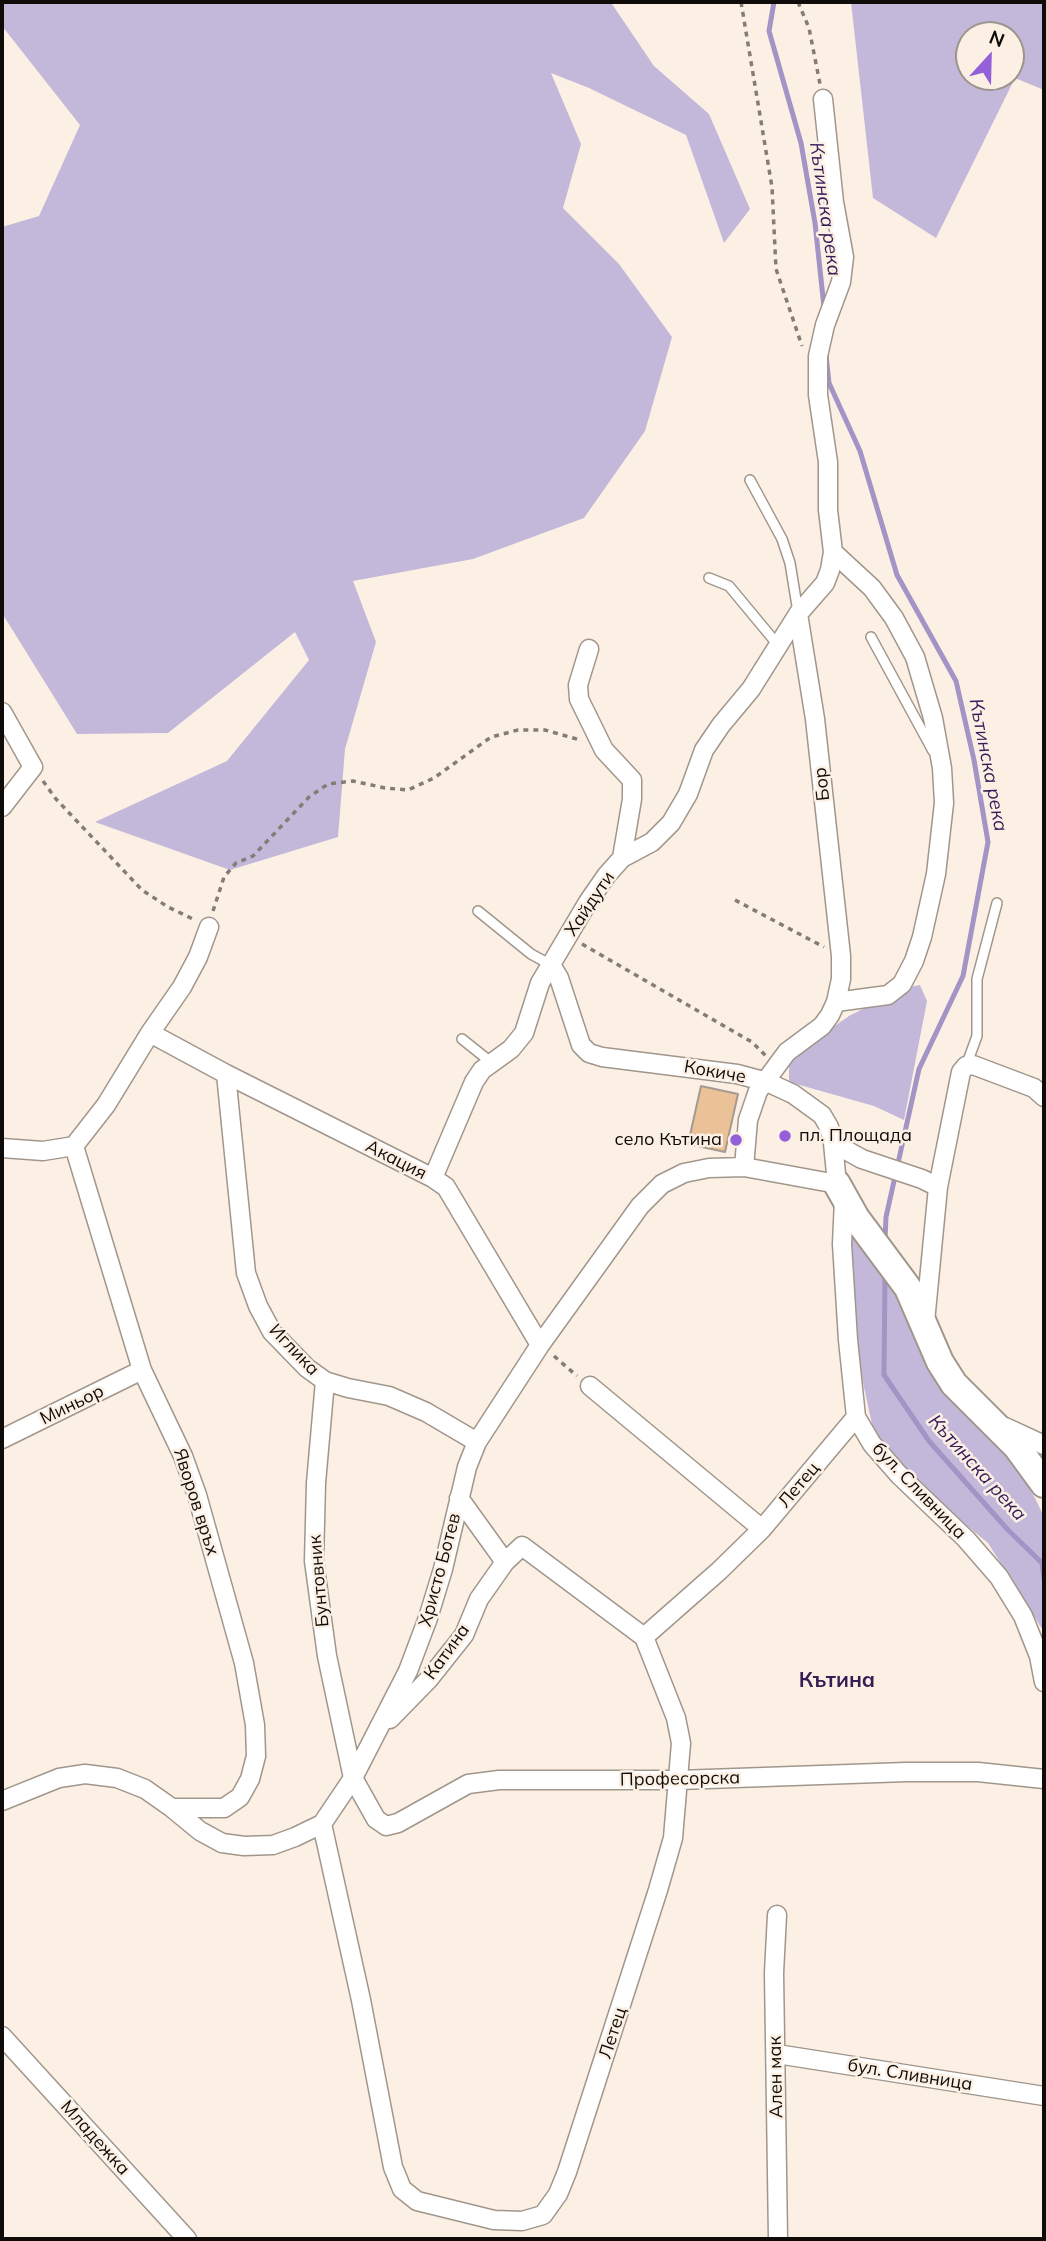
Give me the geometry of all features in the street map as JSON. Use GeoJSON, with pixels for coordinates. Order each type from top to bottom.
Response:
{"type":"FeatureCollection","features":[{"type":"Feature","properties":{"kind":"street"},"geometry":{"type":"LineString","coordinates":[[823,99],[834,202],[844,257],[841,282],[825,325],[818,356],[818,395],[828,462],[828,510],[833,552],[872,588],[894,618],[915,657],[933,718],[942,768],[944,803],[936,874],[914,961],[902,984],[888,995],[836,1002]]}},
{"type":"Feature","properties":{"kind":"street","name":"Хайдути"},"geometry":{"type":"LineString","coordinates":[[433,1178],[474,1082],[482,1070],[511,1049],[524,1033],[540,983],[606,876],[622,858],[652,842],[671,823],[688,794],[704,750],[751,689],[798,614],[825,583],[831,570],[833,552]]}},
{"type":"Feature","properties":{"kind":"street","name":"Бор"},"geometry":{"type":"LineString","coordinates":[[744,1167],[748,1120],[758,1091],[787,1052],[822,1026],[836,1002],[841,979],[841,956],[815,719],[798,614]]}},
{"type":"Feature","properties":{"kind":"street"},"geometry":{"type":"LineString","coordinates":[[589,649],[578,685],[579,699],[604,750],[632,780],[632,799],[622,858]]}},
{"type":"Feature","properties":{"kind":"street"},"geometry":{"type":"LineString","coordinates":[[2,712],[33,767],[2,807]]}},
{"type":"Feature","properties":{"kind":"street"},"geometry":{"type":"LineString","coordinates":[[2,1149],[43,1152],[74,1146],[106,1105],[182,987],[198,957],[209,927]]}},
{"type":"Feature","properties":{"kind":"street","name":"Кокиче"},"geometry":{"type":"LineString","coordinates":[[551,965],[559,978],[580,1045],[589,1053],[602,1057],[737,1074],[771,1074]]}},
{"type":"Feature","properties":{"kind":"street","name":"Акация"},"geometry":{"type":"LineString","coordinates":[[150,1033],[446,1187],[540,1345]]}},
{"type":"Feature","properties":{"kind":"street"},"geometry":{"type":"LineString","coordinates":[[924,1325],[930,1183],[961,1072],[966,1066],[973,1065],[1034,1088],[1044,1097]]}},
{"type":"Feature","properties":{"kind":"street","name":"Иглика"},"geometry":{"type":"LineString","coordinates":[[226,1074],[246,1273],[258,1306],[272,1332],[307,1368],[325,1381],[389,1396],[426,1412],[477,1442]]}},
{"type":"Feature","properties":{"kind":"street"},"geometry":{"type":"LineString","coordinates":[[771,1074],[822,1115],[829,1127],[833,1143],[876,1164],[930,1183]]}},
{"type":"Feature","properties":{"kind":"street","name":"бул. Сливница"},"geometry":{"type":"LineString","coordinates":[[833,1143],[845,1200],[842,1244],[856,1417],[872,1444],[900,1476],[966,1539],[999,1577],[1023,1616],[1039,1656],[1044,1682]]}},
{"type":"Feature","properties":{"kind":"street","name":"Яворов връх"},"geometry":{"type":"LineString","coordinates":[[74,1146],[142,1370],[183,1456],[197,1495],[244,1663],[255,1725],[256,1756],[250,1779],[240,1797],[224,1808],[172,1808]]}},
{"type":"Feature","properties":{"kind":"street","name":"Христо Ботев"},"geometry":{"type":"LineString","coordinates":[[2,1801],[59,1778],[85,1774],[117,1778],[145,1789],[200,1831],[222,1843],[244,1846],[273,1845],[295,1838],[322,1824],[353,1778],[408,1671],[443,1569],[467,1467],[477,1442],[540,1345],[640,1206],[662,1184],[684,1173],[709,1168],[744,1167],[845,1200]]}},
{"type":"Feature","properties":{"kind":"street"},"geometry":{"type":"LineString","coordinates":[[845,1200],[908,1289],[940,1362],[954,1384],[1017,1447],[1044,1484]]}},
{"type":"Feature","properties":{"kind":"street","name":"Миньор"},"geometry":{"type":"LineString","coordinates":[[2,1439],[142,1370]]}},
{"type":"Feature","properties":{"kind":"street","name":"Бунтовник"},"geometry":{"type":"LineString","coordinates":[[325,1381],[316,1483],[314,1561],[327,1656],[353,1778]]}},
{"type":"Feature","properties":{"kind":"street"},"geometry":{"type":"LineString","coordinates":[[590,1386],[762,1529]]}},
{"type":"Feature","properties":{"kind":"street","name":"Летец"},"geometry":{"type":"LineString","coordinates":[[322,1824],[361,2000],[393,2166],[402,2189],[417,2201],[494,2220],[522,2221],[543,2215],[558,2194],[567,2172],[673,1838],[681,1743],[676,1718],[643,1637],[719,1571],[762,1529],[856,1417]]}},
{"type":"Feature","properties":{"kind":"street"},"geometry":{"type":"LineString","coordinates":[[990,1419],[1044,1446]]}},
{"type":"Feature","properties":{"kind":"street"},"geometry":{"type":"LineString","coordinates":[[459,1498],[505,1562],[522,1546],[643,1637]]}},
{"type":"Feature","properties":{"kind":"street","name":"Катина"},"geometry":{"type":"LineString","coordinates":[[376,1732],[429,1679],[464,1635],[480,1599],[505,1562]]}},
{"type":"Feature","properties":{"kind":"street","name":"Професорска"},"geometry":{"type":"LineString","coordinates":[[353,1778],[376,1819],[386,1826],[398,1823],[468,1784],[523,1779],[679,1780],[905,1772],[978,1772],[1044,1779]]}},
{"type":"Feature","properties":{"kind":"street","name":"Ален мак"},"geometry":{"type":"LineString","coordinates":[[777,1915],[774,1973],[778,2239]]}},
{"type":"Feature","properties":{"kind":"street","name":"Младежка"},"geometry":{"type":"LineString","coordinates":[[2,2036],[187,2239]]}},
{"type":"Feature","properties":{"kind":"street","name":"бул. Сливница"},"geometry":{"type":"LineString","coordinates":[[777,2054],[1044,2096]]}},
{"type":"Feature","properties":{"kind":"lane"},"geometry":{"type":"LineString","coordinates":[[750,480],[782,539],[790,563],[798,614]]}},
{"type":"Feature","properties":{"kind":"lane"},"geometry":{"type":"LineString","coordinates":[[709,578],[729,586],[778,645]]}},
{"type":"Feature","properties":{"kind":"lane"},"geometry":{"type":"LineString","coordinates":[[871,636],[942,768]]}},
{"type":"Feature","properties":{"kind":"lane"},"geometry":{"type":"LineString","coordinates":[[966,1066],[977,1036],[977,979],[998,903]]}},
{"type":"Feature","properties":{"kind":"lane"},"geometry":{"type":"LineString","coordinates":[[478,911],[531,954],[551,965]]}},
{"type":"Feature","properties":{"kind":"lane"},"geometry":{"type":"LineString","coordinates":[[463,1039],[493,1064]]}},
{"type":"Feature","properties":{"kind":"path"},"geometry":{"type":"LineString","coordinates":[[741,2],[772,187],[776,269],[805,357]]}},
{"type":"Feature","properties":{"kind":"path"},"geometry":{"type":"LineString","coordinates":[[798,2],[809,28],[823,99]]}},
{"type":"Feature","properties":{"kind":"path"},"geometry":{"type":"LineString","coordinates":[[33,767],[56,799],[142,890],[168,907],[209,927],[224,877],[236,863],[253,856],[309,797],[328,785],[353,781],[408,790],[434,778],[491,737],[518,730],[545,730],[576,738],[604,750]]}},
{"type":"Feature","properties":{"kind":"path"},"geometry":{"type":"LineString","coordinates":[[735,900],[841,956]]}},
{"type":"Feature","properties":{"kind":"path","name":"Кокиче"},"geometry":{"type":"LineString","coordinates":[[568,936],[752,1042],[771,1074]]}},
{"type":"Feature","properties":{"kind":"path"},"geometry":{"type":"LineString","coordinates":[[540,1345],[590,1386]]}},
{"type":"Feature","properties":{"kind":"shaded area"},"geometry":{"type":"Polygon","coordinates":[[[2,2],[614,2],[612,4],[654,66],[709,114],[750,209],[724,243],[686,135],[589,88],[551,73],[581,144],[563,208],[619,264],[672,337],[645,431],[584,518],[473,559],[353,581],[376,642],[345,749],[338,837],[230,870],[95,822],[227,761],[309,660],[295,632],[168,733],[77,734],[2,613],[2,227],[39,216],[80,125],[2,26],[2,2]]]}},
{"type":"Feature","properties":{"kind":"shaded area"},"geometry":{"type":"Polygon","coordinates":[[[851,2],[1044,2],[1044,90],[1025,82],[1025,21],[955,21],[955,91],[1009,91],[936,238],[873,198],[851,2]]]}},
{"type":"Feature","properties":{"kind":"shaded area"},"geometry":{"type":"Polygon","coordinates":[[[920,985],[927,1001],[904,1120],[874,1106],[789,1082],[789,1066],[803,1048],[849,1016],[904,988],[920,985]]]}},
{"type":"Feature","properties":{"kind":"shaded area"},"geometry":{"type":"Polygon","coordinates":[[[852,1232],[915,1318],[929,1368],[957,1406],[1009,1453],[1036,1500],[1044,1517],[1044,1637],[1042,1629],[988,1543],[920,1487],[873,1429],[862,1378],[851,1302],[852,1232]]]}},
{"type":"Feature","properties":{"kind":"building"},"geometry":{"type":"Polygon","coordinates":[[[701,1086],[738,1094],[725,1152],[688,1144],[701,1086]]]}},
{"type":"Feature","properties":{"kind":"waterway","name":"Кътинска река"},"geometry":{"type":"LineString","coordinates":[[774,2],[769,31],[801,143],[815,223],[824,307]]}},
{"type":"Feature","properties":{"kind":"waterway","name":"Кътинска река"},"geometry":{"type":"LineString","coordinates":[[826,355],[829,383],[860,451],[897,575],[956,681],[974,760],[988,842],[963,976],[919,1069],[886,1217],[885,1240]]}},
{"type":"Feature","properties":{"kind":"waterway","name":"Кътинска река"},"geometry":{"type":"LineString","coordinates":[[885,1274],[884,1375],[929,1441],[1008,1530],[1042,1563],[1044,1579]]}},
{"type":"Feature","properties":{"kind":"place","name":"пл. Площада"},"geometry":{"type":"Point","coordinates":[785,1136]}},
{"type":"Feature","properties":{"kind":"place","name":"село Кътина"},"geometry":{"type":"Point","coordinates":[736,1140]}},
{"type":"Feature","properties":{"kind":"district","name":"Кътина"},"geometry":{"type":"Point","coordinates":[837,1681]}}]}
